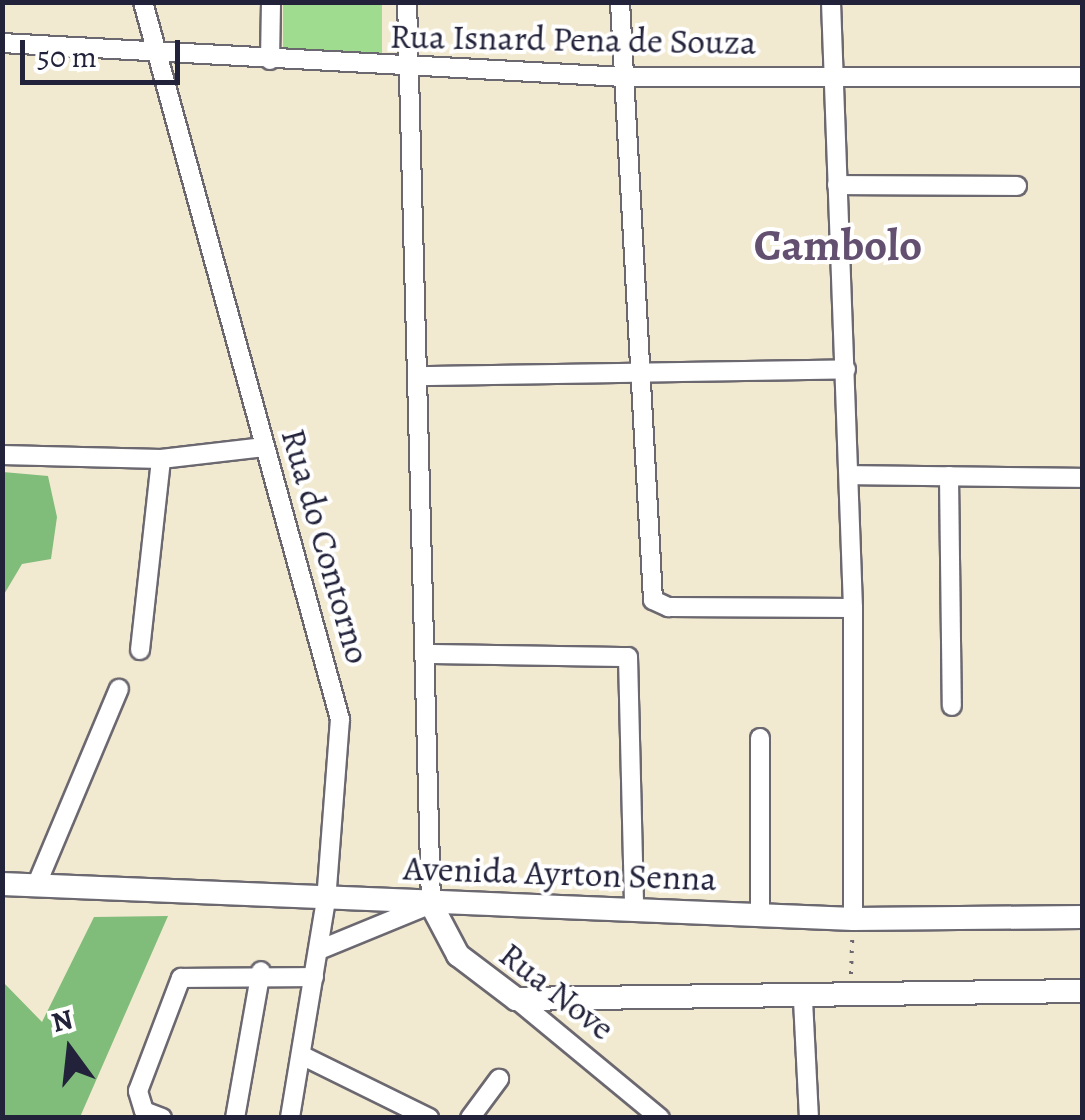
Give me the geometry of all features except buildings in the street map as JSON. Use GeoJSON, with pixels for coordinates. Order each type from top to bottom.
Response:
{"type":"FeatureCollection","features":[{"type":"Feature","properties":{"kind":"street","name":"Rua do Contorno"},"geometry":{"type":"LineString","coordinates":[[143,2],[340,719],[326,900],[290,1118]]}},
{"type":"Feature","properties":{"kind":"street"},"geometry":{"type":"LineString","coordinates":[[270,60],[271,2]]}},
{"type":"Feature","properties":{"kind":"street"},"geometry":{"type":"LineString","coordinates":[[318,950],[431,904],[422,376],[407,2]]}},
{"type":"Feature","properties":{"kind":"street"},"geometry":{"type":"LineString","coordinates":[[620,2],[637,374],[653,600],[668,608],[853,608]]}},
{"type":"Feature","properties":{"kind":"street"},"geometry":{"type":"LineString","coordinates":[[831,2],[853,608],[853,919]]}},
{"type":"Feature","properties":{"kind":"street","name":"Rua Isnard Pena de Souza"},"geometry":{"type":"LineString","coordinates":[[2,43],[407,69],[622,77],[1082,77]]}},
{"type":"Feature","properties":{"kind":"street"},"geometry":{"type":"LineString","coordinates":[[836,185],[1017,186]]}},
{"type":"Feature","properties":{"kind":"street"},"geometry":{"type":"LineString","coordinates":[[422,376],[846,369]]}},
{"type":"Feature","properties":{"kind":"street"},"geometry":{"type":"LineString","coordinates":[[2,455],[161,459],[264,447]]}},
{"type":"Feature","properties":{"kind":"street"},"geometry":{"type":"LineString","coordinates":[[140,650],[161,459]]}},
{"type":"Feature","properties":{"kind":"street"},"geometry":{"type":"LineString","coordinates":[[849,475],[1082,478]]}},
{"type":"Feature","properties":{"kind":"street"},"geometry":{"type":"LineString","coordinates":[[949,476],[952,706]]}},
{"type":"Feature","properties":{"kind":"street"},"geometry":{"type":"LineString","coordinates":[[426,654],[628,656],[634,909]]}},
{"type":"Feature","properties":{"kind":"street"},"geometry":{"type":"LineString","coordinates":[[36,886],[119,689]]}},
{"type":"Feature","properties":{"kind":"street"},"geometry":{"type":"LineString","coordinates":[[760,738],[760,914]]}},
{"type":"Feature","properties":{"kind":"street","name":"Avenida Ayrton Senna"},"geometry":{"type":"LineString","coordinates":[[2,884],[853,919],[1082,917]]}},
{"type":"Feature","properties":{"kind":"street","name":"Rua Nove"},"geometry":{"type":"LineString","coordinates":[[431,904],[458,954],[654,1116]]}},
{"type":"Feature","properties":{"kind":"street"},"geometry":{"type":"LineString","coordinates":[[162,1118],[144,1111],[138,1091],[174,987],[200,972],[262,971],[314,976]]}},
{"type":"Feature","properties":{"kind":"street"},"geometry":{"type":"LineString","coordinates":[[235,1118],[262,971]]}},
{"type":"Feature","properties":{"kind":"street"},"geometry":{"type":"LineString","coordinates":[[516,999],[803,1000],[1082,990]]}},
{"type":"Feature","properties":{"kind":"street"},"geometry":{"type":"LineString","coordinates":[[803,1000],[809,1118]]}},
{"type":"Feature","properties":{"kind":"street"},"geometry":{"type":"LineString","coordinates":[[300,1055],[430,1118]]}},
{"type":"Feature","properties":{"kind":"street"},"geometry":{"type":"LineString","coordinates":[[470,1118],[499,1080]]}},
{"type":"Feature","properties":{"kind":"path"},"geometry":{"type":"LineString","coordinates":[[850,998],[853,919]]}},
{"type":"Feature","properties":{"kind":"green space"},"geometry":{"type":"Polygon","coordinates":[[[283,3],[382,3],[382,53],[283,53],[283,3]]]}},
{"type":"Feature","properties":{"kind":"green space"},"geometry":{"type":"Polygon","coordinates":[[[3,472],[48,476],[57,517],[51,559],[22,564],[3,596],[3,472]]]}},
{"type":"Feature","properties":{"kind":"green space"},"geometry":{"type":"Polygon","coordinates":[[[168,916],[80,1117],[3,1117],[3,982],[42,1022],[94,917],[168,916]]]}},
{"type":"Feature","properties":{"kind":"district","name":"Cambolo"},"geometry":{"type":"Point","coordinates":[838,246]}}]}
